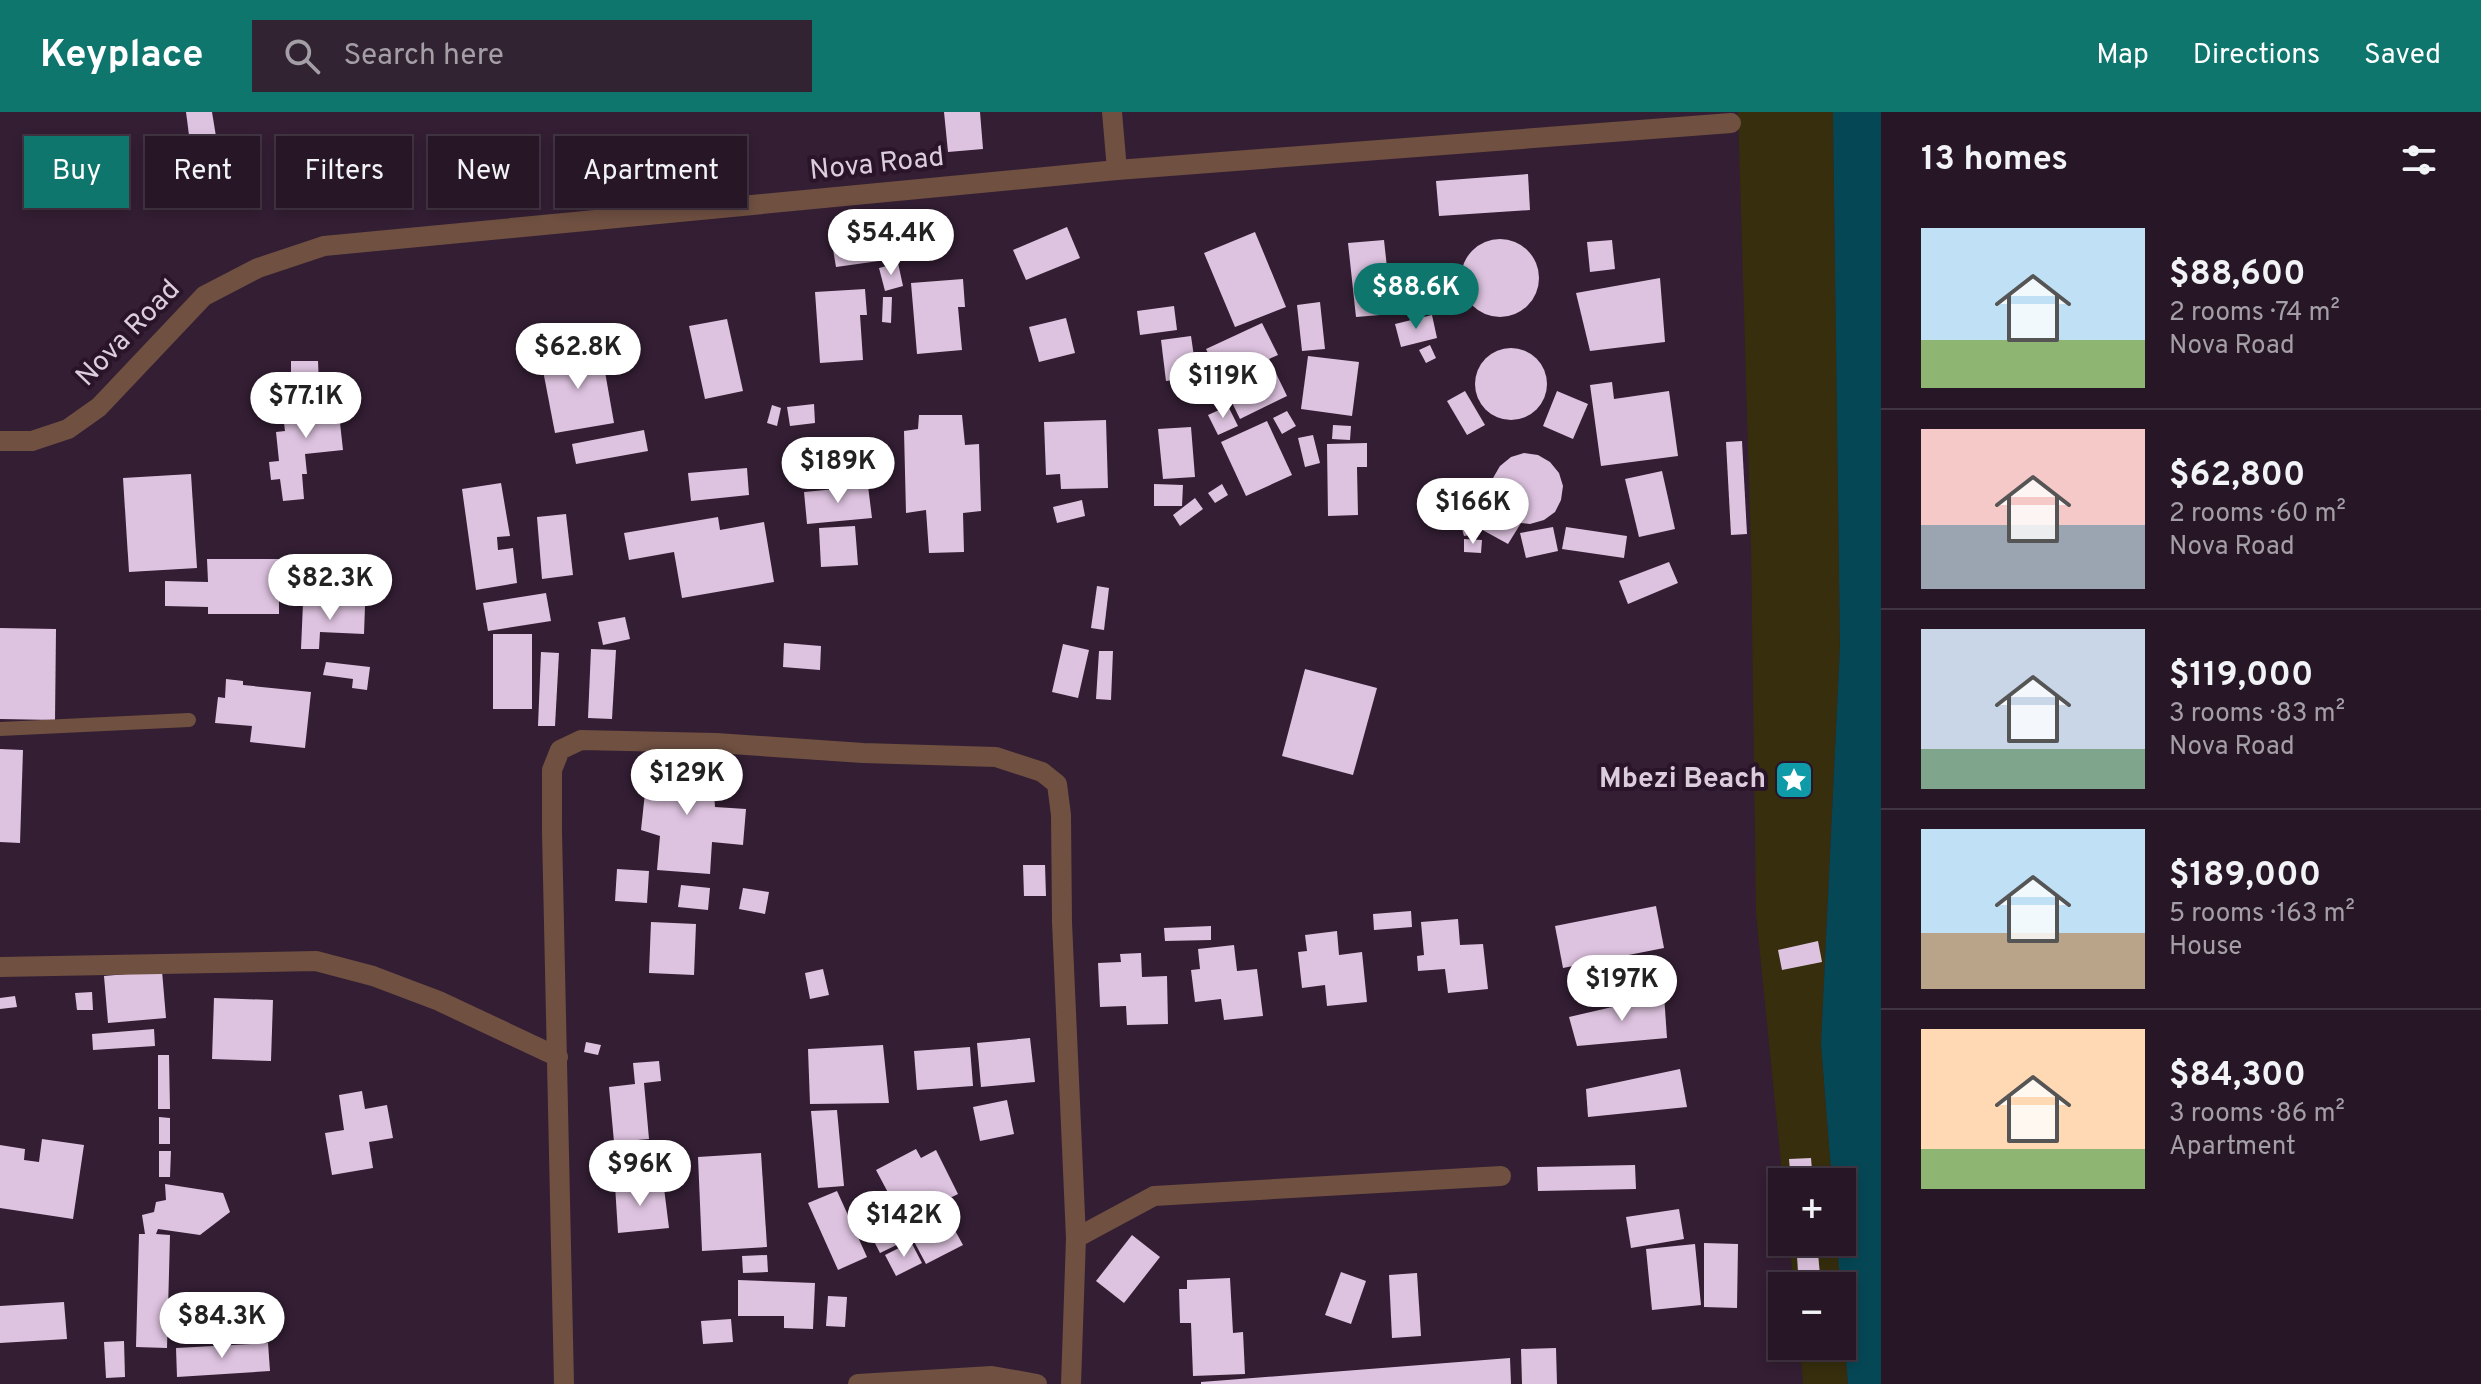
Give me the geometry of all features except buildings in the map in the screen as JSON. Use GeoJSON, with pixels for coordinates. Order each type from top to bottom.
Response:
{"type":"FeatureCollection","features":[{"type":"Feature","properties":{"kind":"street"},"geometry":{"type":"LineString","coordinates":[[1112,112],[1117,170]]}},
{"type":"Feature","properties":{"kind":"street","name":"Nova Road"},"geometry":{"type":"LineString","coordinates":[[0,441],[32,441],[68,429],[99,407],[204,296],[258,268],[324,246],[1117,170],[1731,123]]}},
{"type":"Feature","properties":{"kind":"street"},"geometry":{"type":"LineString","coordinates":[[564,1384],[552,770],[560,750],[581,740],[716,743],[863,753],[996,757],[1042,772],[1057,784],[1061,815],[1062,922],[1076,1238],[1071,1384]]}},
{"type":"Feature","properties":{"kind":"street"},"geometry":{"type":"LineString","coordinates":[[0,967],[316,961],[373,976],[439,1001],[558,1057]]}},
{"type":"Feature","properties":{"kind":"street"},"geometry":{"type":"LineString","coordinates":[[1076,1238],[1154,1196],[1501,1176]]}},
{"type":"Feature","properties":{"kind":"street"},"geometry":{"type":"LineString","coordinates":[[858,1384],[992,1376],[1037,1384]]}},
{"type":"Feature","properties":{"kind":"lane"},"geometry":{"type":"LineString","coordinates":[[0,729],[189,720]]}},
{"type":"Feature","properties":{"kind":"sand","name":"Mbezi Beach"},"geometry":{"type":"Polygon","coordinates":[[[1738,112],[1833,112],[1840,646],[1821,1044],[1831,1168],[1782,1168],[1756,914],[1751,548],[1738,112]]]}},
{"type":"Feature","properties":{"kind":"sand"},"geometry":{"type":"Polygon","coordinates":[[[1791,1256],[1838,1256],[1840,1272],[1792,1272],[1791,1256]]]}},
{"type":"Feature","properties":{"kind":"sand"},"geometry":{"type":"Polygon","coordinates":[[[1801,1360],[1846,1360],[1848,1384],[1803,1384],[1801,1360]]]}},
{"type":"Feature","properties":{"kind":"water"},"geometry":{"type":"Polygon","coordinates":[[[1833,112],[1881,112],[1881,1384],[1848,1384],[1846,1360],[1856,1360],[1856,1272],[1839,1272],[1838,1256],[1856,1256],[1856,1168],[1831,1168],[1821,1044],[1840,646],[1833,112]]]}},
{"type":"Feature","properties":{"kind":"place","name":"Mbezi Beach"},"geometry":{"type":"Point","coordinates":[1794,780]}}]}
